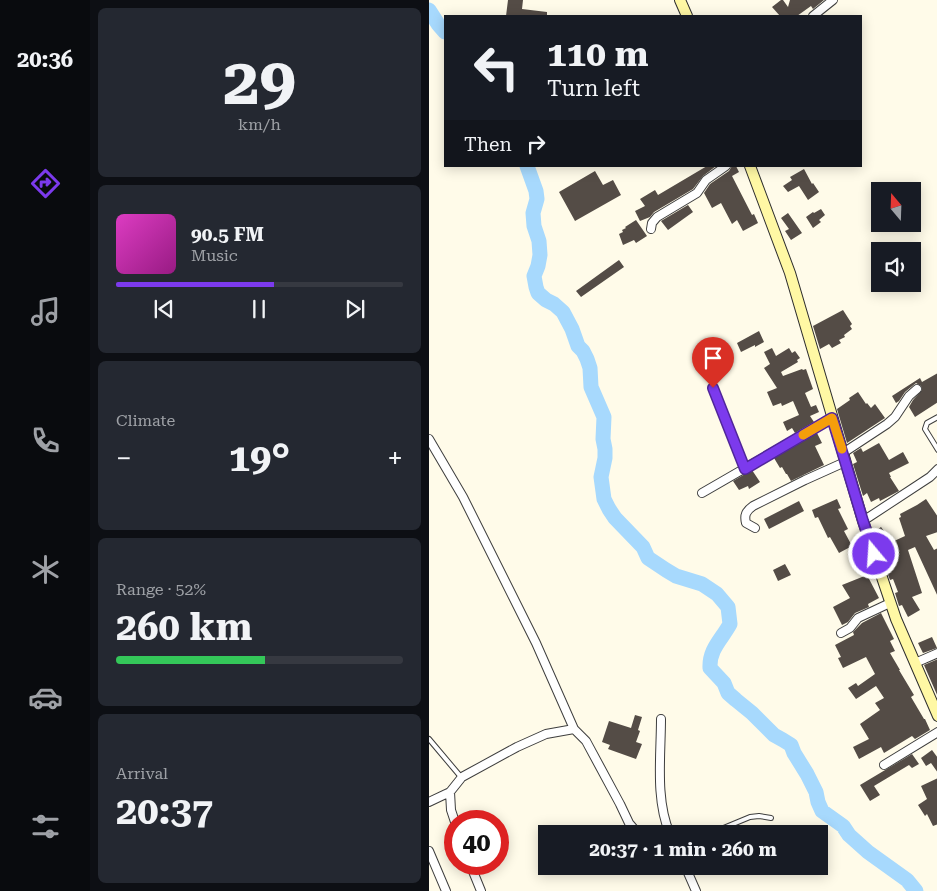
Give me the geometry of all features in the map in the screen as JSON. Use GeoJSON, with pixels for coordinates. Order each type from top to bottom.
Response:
{"type":"FeatureCollection","features":[{"type":"Feature","properties":{"kind":"street"},"geometry":{"type":"LineString","coordinates":[[681,0],[687,15]]}},
{"type":"Feature","properties":{"kind":"street"},"geometry":{"type":"LineString","coordinates":[[814,15],[833,0]]}},
{"type":"Feature","properties":{"kind":"street"},"geometry":{"type":"LineString","coordinates":[[651,229],[652,223],[657,217],[697,193],[706,180],[725,167]]}},
{"type":"Feature","properties":{"kind":"street"},"geometry":{"type":"LineString","coordinates":[[750,167],[790,273],[863,521],[896,619],[937,716]]}},
{"type":"Feature","properties":{"kind":"street"},"geometry":{"type":"LineString","coordinates":[[755,528],[747,524],[745,516],[747,511],[844,457],[895,417],[909,396],[917,389]]}},
{"type":"Feature","properties":{"kind":"street"},"geometry":{"type":"LineString","coordinates":[[702,493],[832,418]]}},
{"type":"Feature","properties":{"kind":"street"},"geometry":{"type":"LineString","coordinates":[[429,439],[463,497],[536,643],[574,729],[586,741],[631,825]]}},
{"type":"Feature","properties":{"kind":"street"},"geometry":{"type":"LineString","coordinates":[[863,521],[930,477],[937,469]]}},
{"type":"Feature","properties":{"kind":"street"},"geometry":{"type":"LineString","coordinates":[[841,633],[850,628],[858,618],[891,603]]}},
{"type":"Feature","properties":{"kind":"street"},"geometry":{"type":"LineString","coordinates":[[915,663],[937,653]]}},
{"type":"Feature","properties":{"kind":"street"},"geometry":{"type":"LineString","coordinates":[[661,719],[661,797],[663,814],[667,825]]}},
{"type":"Feature","properties":{"kind":"street"},"geometry":{"type":"LineString","coordinates":[[429,802],[450,792],[461,778],[517,747],[546,734],[574,729]]}},
{"type":"Feature","properties":{"kind":"street"},"geometry":{"type":"LineString","coordinates":[[884,765],[937,732]]}},
{"type":"Feature","properties":{"kind":"street"},"geometry":{"type":"LineString","coordinates":[[450,792],[451,810]]}},
{"type":"Feature","properties":{"kind":"street"},"geometry":{"type":"LineString","coordinates":[[429,851],[446,891]]}},
{"type":"Feature","properties":{"kind":"street"},"geometry":{"type":"LineString","coordinates":[[474,875],[481,891]]}},
{"type":"Feature","properties":{"kind":"street"},"geometry":{"type":"LineString","coordinates":[[689,875],[696,891]]}},
{"type":"Feature","properties":{"kind":"lane"},"geometry":{"type":"LineString","coordinates":[[713,388],[745,469]]}},
{"type":"Feature","properties":{"kind":"lane"},"geometry":{"type":"LineString","coordinates":[[937,417],[927,423],[925,429],[937,450]]}},
{"type":"Feature","properties":{"kind":"lane"},"geometry":{"type":"LineString","coordinates":[[429,739],[461,778]]}},
{"type":"Feature","properties":{"kind":"lane"},"geometry":{"type":"LineString","coordinates":[[731,825],[751,817],[771,818]]}},
{"type":"Feature","properties":{"kind":"building"},"geometry":{"type":"Polygon","coordinates":[[[508,0],[523,0],[522,9],[547,12],[547,15],[506,15],[508,0]]]}},
{"type":"Feature","properties":{"kind":"building"},"geometry":{"type":"Polygon","coordinates":[[[781,0],[788,7],[790,0],[824,0],[813,9],[811,6],[798,15],[779,15],[772,7],[781,0]]]}},
{"type":"Feature","properties":{"kind":"building"},"geometry":{"type":"Polygon","coordinates":[[[705,167],[715,167],[703,176],[693,189],[654,212],[650,217],[640,221],[635,211],[645,206],[640,199],[655,190],[658,195],[705,167]]]}},
{"type":"Feature","properties":{"kind":"building"},"geometry":{"type":"Polygon","coordinates":[[[731,167],[736,167],[739,172],[732,176],[758,223],[743,231],[737,220],[732,224],[721,203],[712,208],[704,193],[710,184],[729,171],[731,167]]]}},
{"type":"Feature","properties":{"kind":"building"},"geometry":{"type":"Polygon","coordinates":[[[804,169],[819,192],[808,200],[799,186],[788,192],[783,186],[792,180],[790,177],[804,169]]]}},
{"type":"Feature","properties":{"kind":"building"},"geometry":{"type":"Polygon","coordinates":[[[595,171],[603,185],[613,180],[621,195],[575,221],[559,192],[595,171]]]}},
{"type":"Feature","properties":{"kind":"building"},"geometry":{"type":"Polygon","coordinates":[[[688,205],[693,212],[668,230],[661,221],[688,205]]]}},
{"type":"Feature","properties":{"kind":"building"},"geometry":{"type":"Polygon","coordinates":[[[821,209],[825,215],[819,220],[821,222],[813,228],[806,217],[821,209]]]}},
{"type":"Feature","properties":{"kind":"building"},"geometry":{"type":"Polygon","coordinates":[[[788,213],[802,233],[791,240],[785,231],[789,229],[781,218],[788,213]]]}},
{"type":"Feature","properties":{"kind":"building"},"geometry":{"type":"Polygon","coordinates":[[[636,220],[647,236],[636,243],[634,240],[623,245],[619,234],[623,232],[622,230],[625,227],[636,220]]]}},
{"type":"Feature","properties":{"kind":"building"},"geometry":{"type":"Polygon","coordinates":[[[619,260],[624,267],[581,297],[576,291],[619,260]]]}},
{"type":"Feature","properties":{"kind":"building"},"geometry":{"type":"Polygon","coordinates":[[[843,310],[852,324],[850,326],[852,329],[844,335],[845,337],[839,340],[841,343],[832,348],[829,344],[820,349],[813,326],[843,310]]]}},
{"type":"Feature","properties":{"kind":"building"},"geometry":{"type":"Polygon","coordinates":[[[759,331],[764,342],[741,352],[737,343],[759,331]]]}},
{"type":"Feature","properties":{"kind":"building"},"geometry":{"type":"Polygon","coordinates":[[[772,348],[776,356],[789,348],[792,353],[795,351],[800,358],[797,360],[798,362],[781,372],[783,376],[806,369],[813,389],[805,393],[811,407],[816,405],[819,412],[810,416],[814,422],[795,433],[792,428],[787,431],[783,422],[799,415],[793,401],[782,406],[781,403],[773,406],[767,392],[777,388],[764,368],[770,364],[764,352],[772,348]]]}},
{"type":"Feature","properties":{"kind":"building"},"geometry":{"type":"Polygon","coordinates":[[[938,373],[938,402],[915,417],[909,407],[922,390],[921,386],[916,383],[896,403],[892,396],[920,378],[922,382],[938,373]]]}},
{"type":"Feature","properties":{"kind":"building"},"geometry":{"type":"Polygon","coordinates":[[[858,392],[871,408],[875,404],[885,418],[847,443],[837,409],[858,392]]]}},
{"type":"Feature","properties":{"kind":"building"},"geometry":{"type":"Polygon","coordinates":[[[817,433],[822,443],[815,446],[824,465],[791,481],[774,458],[817,433]]]}},
{"type":"Feature","properties":{"kind":"building"},"geometry":{"type":"Polygon","coordinates":[[[879,443],[889,460],[903,452],[909,463],[889,473],[899,491],[880,501],[879,498],[871,502],[867,493],[863,496],[853,464],[857,462],[853,453],[861,448],[863,452],[879,443]]]}},
{"type":"Feature","properties":{"kind":"building"},"geometry":{"type":"Polygon","coordinates":[[[752,470],[760,482],[749,489],[748,486],[739,490],[733,481],[752,470]]]}},
{"type":"Feature","properties":{"kind":"building"},"geometry":{"type":"Polygon","coordinates":[[[837,499],[841,508],[838,509],[848,529],[844,531],[852,546],[839,553],[830,537],[828,538],[818,517],[815,518],[812,510],[837,499]]]}},
{"type":"Feature","properties":{"kind":"building"},"geometry":{"type":"Polygon","coordinates":[[[926,499],[938,517],[938,532],[926,536],[934,550],[938,548],[938,597],[915,547],[908,550],[922,593],[912,597],[920,610],[908,617],[902,605],[899,606],[895,593],[898,592],[893,579],[890,580],[887,572],[889,571],[888,567],[894,565],[889,552],[882,556],[877,542],[880,541],[874,532],[881,527],[892,542],[905,536],[899,518],[901,517],[900,514],[926,499]]]}},
{"type":"Feature","properties":{"kind":"building"},"geometry":{"type":"Polygon","coordinates":[[[799,501],[804,511],[769,529],[764,519],[799,501]]]}},
{"type":"Feature","properties":{"kind":"building"},"geometry":{"type":"Polygon","coordinates":[[[785,564],[791,575],[778,581],[773,570],[785,564]]]}},
{"type":"Feature","properties":{"kind":"building"},"geometry":{"type":"Polygon","coordinates":[[[867,575],[879,598],[868,604],[869,607],[855,613],[848,622],[842,625],[833,607],[850,598],[842,585],[867,575]]]}},
{"type":"Feature","properties":{"kind":"building"},"geometry":{"type":"Polygon","coordinates":[[[881,613],[894,639],[890,641],[895,651],[890,653],[914,695],[911,697],[930,730],[915,739],[912,736],[884,753],[881,747],[859,759],[853,747],[869,739],[860,724],[880,710],[875,703],[884,698],[876,686],[856,699],[848,688],[856,683],[858,686],[875,674],[866,657],[843,668],[838,658],[841,657],[835,645],[854,635],[853,632],[862,623],[881,613]]]}},
{"type":"Feature","properties":{"kind":"building"},"geometry":{"type":"Polygon","coordinates":[[[932,637],[937,648],[923,653],[918,643],[932,637]]]}},
{"type":"Feature","properties":{"kind":"building"},"geometry":{"type":"Polygon","coordinates":[[[938,659],[938,697],[924,665],[938,659]]]}},
{"type":"Feature","properties":{"kind":"building"},"geometry":{"type":"Polygon","coordinates":[[[635,715],[642,717],[636,742],[642,744],[636,759],[608,749],[610,745],[602,742],[609,721],[631,728],[635,715]]]}},
{"type":"Feature","properties":{"kind":"building"},"geometry":{"type":"Polygon","coordinates":[[[932,750],[938,758],[938,773],[931,763],[926,766],[921,758],[932,750]]]}},
{"type":"Feature","properties":{"kind":"building"},"geometry":{"type":"Polygon","coordinates":[[[912,754],[919,764],[912,768],[909,765],[874,786],[880,795],[870,801],[860,785],[912,754]]]}},
{"type":"Feature","properties":{"kind":"building"},"geometry":{"type":"Polygon","coordinates":[[[938,778],[938,824],[933,826],[927,814],[925,816],[918,805],[927,799],[921,786],[938,778]]]}},
{"type":"Feature","properties":{"kind":"waterway"},"geometry":{"type":"LineString","coordinates":[[429,10],[444,31]]}},
{"type":"Feature","properties":{"kind":"waterway"},"geometry":{"type":"LineString","coordinates":[[527,167],[537,199],[533,213],[540,255],[534,276],[536,287],[538,293],[563,312],[590,368],[591,387],[604,417],[603,439],[605,458],[601,477],[604,499],[609,509],[615,518],[643,547],[648,558],[676,576],[702,584],[717,594],[728,607],[730,624],[714,650],[710,661],[710,668],[724,683],[728,693],[774,735],[791,745],[816,792],[822,811],[843,826],[849,835],[868,852],[907,880],[916,891]]}},
{"type":"Feature","properties":{"kind":"slow traffic"},"geometry":{"type":"LineString","coordinates":[[803,435],[832,418],[842,449]]}},
{"type":"Feature","properties":{"kind":"route"},"geometry":{"type":"LineString","coordinates":[[713,388],[745,469],[832,418],[874,554]]}}]}
